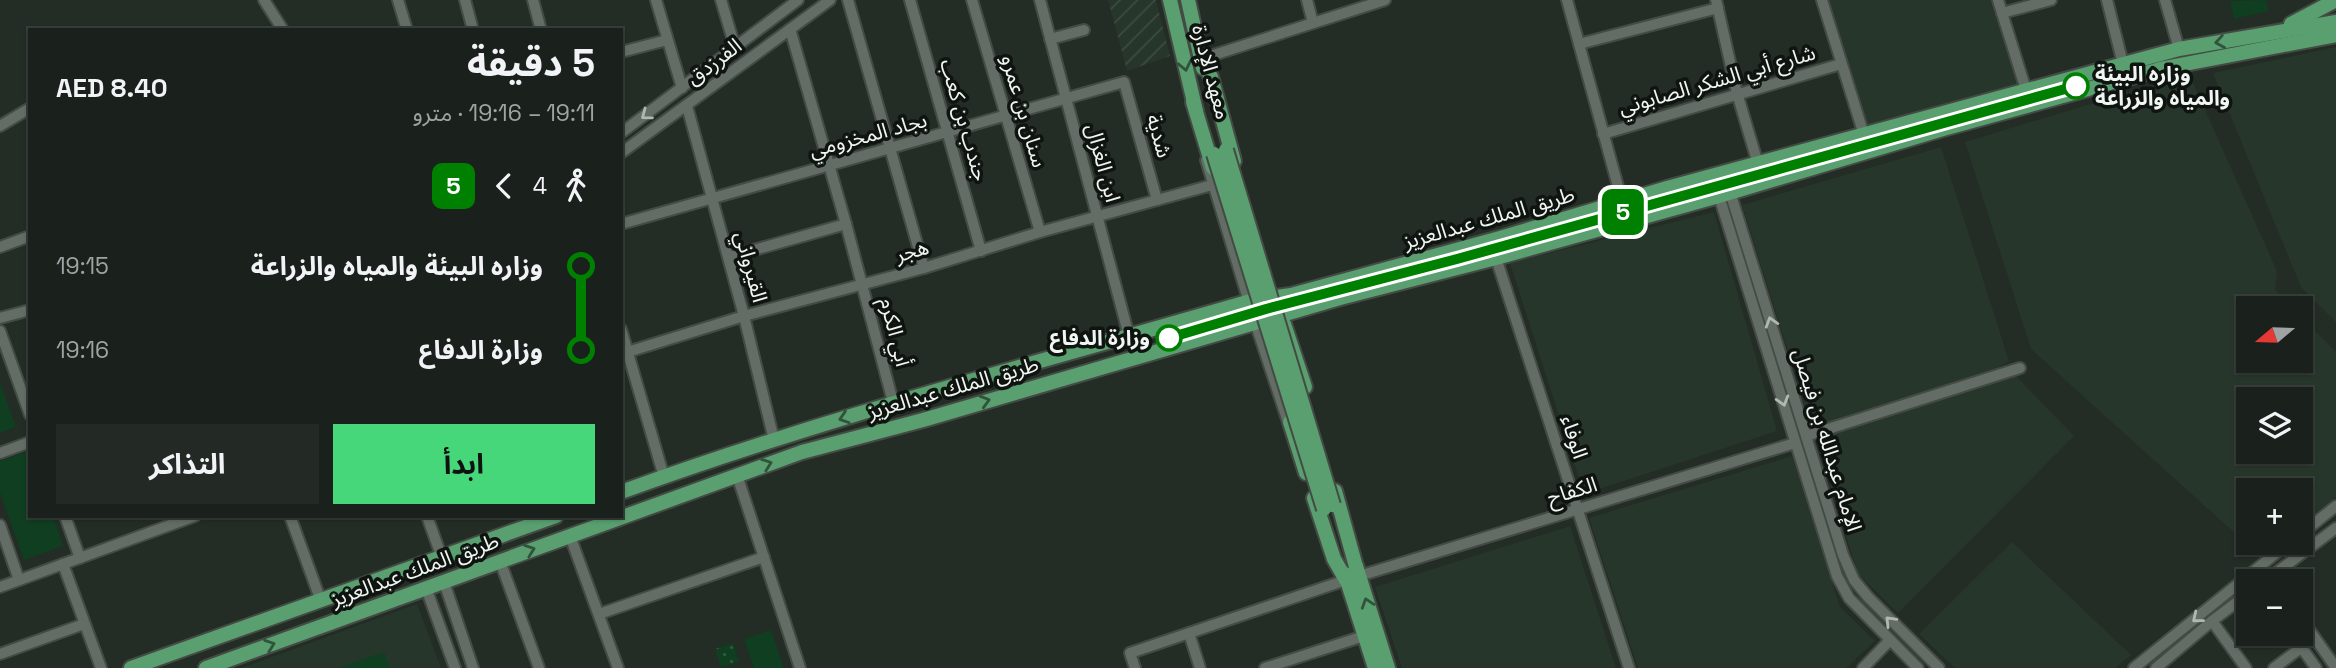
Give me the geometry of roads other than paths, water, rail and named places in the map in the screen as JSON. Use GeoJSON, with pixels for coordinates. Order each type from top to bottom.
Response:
{"type":"FeatureCollection","features":[{"type":"Feature","properties":{"kind":"main road","name":"معهد الإدارة"},"geometry":{"type":"LineString","coordinates":[[1170,0],[1193,102],[1220,152]]}},
{"type":"Feature","properties":{"kind":"main road","name":"معهد الإدارة"},"geometry":{"type":"LineString","coordinates":[[1188,0],[1220,152]]}},
{"type":"Feature","properties":{"kind":"main road"},"geometry":{"type":"LineString","coordinates":[[2263,34],[2290,25],[2336,0]]}},
{"type":"Feature","properties":{"kind":"main road","name":"طريق الملك عبدالعزيز"},"geometry":{"type":"LineString","coordinates":[[623,491],[893,402],[1252,301],[1278,298],[2123,64],[2179,50],[2336,22]]}},
{"type":"Feature","properties":{"kind":"main road","name":"طريق الملك عبدالعزيز"},"geometry":{"type":"LineString","coordinates":[[623,517],[802,452],[923,420],[1281,315],[1725,194],[1950,127],[2164,68],[2336,35]]}},
{"type":"Feature","properties":{"kind":"main road"},"geometry":{"type":"LineString","coordinates":[[1201,60],[1211,77],[1262,265],[1278,298],[1281,315],[1296,355],[1355,577],[1364,636],[1375,668]]}},
{"type":"Feature","properties":{"kind":"main road"},"geometry":{"type":"LineString","coordinates":[[1193,102],[1257,322],[1324,505],[1355,577],[1388,668]]}},
{"type":"Feature","properties":{"kind":"main road"},"geometry":{"type":"LineString","coordinates":[[1220,152],[1324,505]]}},
{"type":"Feature","properties":{"kind":"main road"},"geometry":{"type":"LineString","coordinates":[[1577,215],[1698,186],[1702,192],[1694,202]]}},
{"type":"Feature","properties":{"kind":"main road"},"geometry":{"type":"LineString","coordinates":[[1245,274],[1262,265]]}},
{"type":"Feature","properties":{"kind":"main road"},"geometry":{"type":"LineString","coordinates":[[1270,356],[1282,350],[1293,351],[1296,355]]}},
{"type":"Feature","properties":{"kind":"main road","name":"طريق الملك عبدالعزيز"},"geometry":{"type":"LineString","coordinates":[[131,668],[551,518]]}},
{"type":"Feature","properties":{"kind":"main road","name":"طريق الملك عبدالعزيز"},"geometry":{"type":"LineString","coordinates":[[206,668],[619,518]]}},
{"type":"Feature","properties":{"kind":"street"},"geometry":{"type":"LineString","coordinates":[[264,0],[282,28]]}},
{"type":"Feature","properties":{"kind":"street"},"geometry":{"type":"LineString","coordinates":[[398,0],[406,28]]}},
{"type":"Feature","properties":{"kind":"street"},"geometry":{"type":"LineString","coordinates":[[465,0],[472,28]]}},
{"type":"Feature","properties":{"kind":"street"},"geometry":{"type":"LineString","coordinates":[[533,0],[540,28]]}},
{"type":"Feature","properties":{"kind":"street"},"geometry":{"type":"LineString","coordinates":[[656,0],[682,88]]}},
{"type":"Feature","properties":{"kind":"street"},"geometry":{"type":"LineString","coordinates":[[721,0],[735,47]]}},
{"type":"Feature","properties":{"kind":"street","name":"الفرزدق"},"geometry":{"type":"LineString","coordinates":[[623,132],[735,47],[785,4],[798,0]]}},
{"type":"Feature","properties":{"kind":"street","name":"الفرزدق"},"geometry":{"type":"LineString","coordinates":[[623,152],[830,0]]}},
{"type":"Feature","properties":{"kind":"street"},"geometry":{"type":"LineString","coordinates":[[848,0],[925,268]]}},
{"type":"Feature","properties":{"kind":"street","name":"جندب بن كعب"},"geometry":{"type":"LineString","coordinates":[[910,0],[981,251]]}},
{"type":"Feature","properties":{"kind":"street","name":"سنان بن عمرو"},"geometry":{"type":"LineString","coordinates":[[972,0],[1040,232]]}},
{"type":"Feature","properties":{"kind":"street","name":"ابن الغزال"},"geometry":{"type":"LineString","coordinates":[[1040,0],[1129,336]]}},
{"type":"Feature","properties":{"kind":"street"},"geometry":{"type":"LineString","coordinates":[[1307,0],[1313,23]]}},
{"type":"Feature","properties":{"kind":"street"},"geometry":{"type":"LineString","coordinates":[[1567,0],[1622,201]]}},
{"type":"Feature","properties":{"kind":"street"},"geometry":{"type":"LineString","coordinates":[[1822,0],[1864,135]]}},
{"type":"Feature","properties":{"kind":"street"},"geometry":{"type":"LineString","coordinates":[[1998,0],[2026,90]]}},
{"type":"Feature","properties":{"kind":"street"},"geometry":{"type":"LineString","coordinates":[[2002,13],[2051,0]]}},
{"type":"Feature","properties":{"kind":"street"},"geometry":{"type":"LineString","coordinates":[[2106,0],[2123,64]]}},
{"type":"Feature","properties":{"kind":"street"},"geometry":{"type":"LineString","coordinates":[[2165,0],[2179,50]]}},
{"type":"Feature","properties":{"kind":"street"},"geometry":{"type":"LineString","coordinates":[[1201,60],[1380,1]]}},
{"type":"Feature","properties":{"kind":"street"},"geometry":{"type":"LineString","coordinates":[[1579,44],[1717,4],[1737,93],[1758,164]]}},
{"type":"Feature","properties":{"kind":"street","name":"أبي الكرم"},"geometry":{"type":"LineString","coordinates":[[790,29],[863,285],[893,402]]}},
{"type":"Feature","properties":{"kind":"street"},"geometry":{"type":"LineString","coordinates":[[1050,39],[1084,30]]}},
{"type":"Feature","properties":{"kind":"street"},"geometry":{"type":"LineString","coordinates":[[623,51],[667,40]]}},
{"type":"Feature","properties":{"kind":"street","name":"شارع أبي الشكر الصابوني"},"geometry":{"type":"LineString","coordinates":[[1603,134],[1841,64]]}},
{"type":"Feature","properties":{"kind":"street","name":"بجاد المخزومي"},"geometry":{"type":"LineString","coordinates":[[623,223],[948,134],[1124,82]]}},
{"type":"Feature","properties":{"kind":"street","name":"شدية"},"geometry":{"type":"LineString","coordinates":[[1124,82],[1157,200]]}},
{"type":"Feature","properties":{"kind":"street"},"geometry":{"type":"LineString","coordinates":[[1193,102],[1212,185],[1252,301]]}},
{"type":"Feature","properties":{"kind":"street","name":"القيرواني"},"geometry":{"type":"LineString","coordinates":[[687,106],[729,257],[774,440]]}},
{"type":"Feature","properties":{"kind":"street"},"geometry":{"type":"LineString","coordinates":[[0,126],[28,109]]}},
{"type":"Feature","properties":{"kind":"street","name":"هجر"},"geometry":{"type":"LineString","coordinates":[[625,353],[744,316],[925,268],[1040,232],[1212,185]]}},
{"type":"Feature","properties":{"kind":"street","name":"الإمام عبدالله بن فيصل"},"geometry":{"type":"LineString","coordinates":[[1725,194],[1843,555],[1854,580],[1899,630],[1939,668]]}},
{"type":"Feature","properties":{"kind":"street","name":"الإمام عبدالله بن فيصل"},"geometry":{"type":"LineString","coordinates":[[1725,194],[1795,443],[1837,576],[1849,598],[1918,668]]}},
{"type":"Feature","properties":{"kind":"street"},"geometry":{"type":"LineString","coordinates":[[729,257],[846,224]]}},
{"type":"Feature","properties":{"kind":"street"},"geometry":{"type":"LineString","coordinates":[[0,247],[28,237]]}},
{"type":"Feature","properties":{"kind":"street","name":"الوفاء"},"geometry":{"type":"LineString","coordinates":[[1496,258],[1629,668]]}},
{"type":"Feature","properties":{"kind":"street"},"geometry":{"type":"LineString","coordinates":[[0,318],[28,311]]}},
{"type":"Feature","properties":{"kind":"street"},"geometry":{"type":"LineString","coordinates":[[1257,322],[1324,505]]}},
{"type":"Feature","properties":{"kind":"street"},"geometry":{"type":"LineString","coordinates":[[0,331],[28,409]]}},
{"type":"Feature","properties":{"kind":"street"},"geometry":{"type":"LineString","coordinates":[[625,353],[664,477]]}},
{"type":"Feature","properties":{"kind":"street"},"geometry":{"type":"LineString","coordinates":[[1806,436],[2020,368]]}},
{"type":"Feature","properties":{"kind":"street"},"geometry":{"type":"LineString","coordinates":[[0,453],[28,443]]}},
{"type":"Feature","properties":{"kind":"street","name":"الكفاح"},"geometry":{"type":"LineString","coordinates":[[1135,668],[1130,653],[1355,577],[1795,443]]}},
{"type":"Feature","properties":{"kind":"street"},"geometry":{"type":"LineString","coordinates":[[737,475],[800,668]]}},
{"type":"Feature","properties":{"kind":"street"},"geometry":{"type":"LineString","coordinates":[[2313,524],[2336,506]]}},
{"type":"Feature","properties":{"kind":"street"},"geometry":{"type":"LineString","coordinates":[[66,518],[80,558]]}},
{"type":"Feature","properties":{"kind":"street"},"geometry":{"type":"LineString","coordinates":[[291,518],[321,601]]}},
{"type":"Feature","properties":{"kind":"street"},"geometry":{"type":"LineString","coordinates":[[428,518],[442,558]]}},
{"type":"Feature","properties":{"kind":"street"},"geometry":{"type":"LineString","coordinates":[[0,587],[80,558],[168,521]]}},
{"type":"Feature","properties":{"kind":"street"},"geometry":{"type":"LineString","coordinates":[[0,525],[19,580]]}},
{"type":"Feature","properties":{"kind":"street"},"geometry":{"type":"LineString","coordinates":[[2284,569],[2336,528]]}},
{"type":"Feature","properties":{"kind":"street"},"geometry":{"type":"LineString","coordinates":[[570,536],[618,668]]}},
{"type":"Feature","properties":{"kind":"street"},"geometry":{"type":"LineString","coordinates":[[2259,569],[2274,555]]}},
{"type":"Feature","properties":{"kind":"street"},"geometry":{"type":"LineString","coordinates":[[599,614],[764,557]]}},
{"type":"Feature","properties":{"kind":"street"},"geometry":{"type":"LineString","coordinates":[[500,561],[539,668]]}},
{"type":"Feature","properties":{"kind":"street"},"geometry":{"type":"LineString","coordinates":[[63,564],[101,668]]}},
{"type":"Feature","properties":{"kind":"street"},"geometry":{"type":"LineString","coordinates":[[2262,565],[2265,569]]}},
{"type":"Feature","properties":{"kind":"street"},"geometry":{"type":"LineString","coordinates":[[444,582],[473,668]]}},
{"type":"Feature","properties":{"kind":"street"},"geometry":{"type":"LineString","coordinates":[[426,588],[455,668]]}},
{"type":"Feature","properties":{"kind":"street"},"geometry":{"type":"LineString","coordinates":[[2134,668],[2236,590]]}},
{"type":"Feature","properties":{"kind":"street"},"geometry":{"type":"LineString","coordinates":[[2156,668],[2236,603]]}},
{"type":"Feature","properties":{"kind":"street"},"geometry":{"type":"LineString","coordinates":[[440,625],[456,619]]}},
{"type":"Feature","properties":{"kind":"street"},"geometry":{"type":"LineString","coordinates":[[2212,621],[2246,668]]}},
{"type":"Feature","properties":{"kind":"street"},"geometry":{"type":"LineString","coordinates":[[0,654],[83,624]]}},
{"type":"Feature","properties":{"kind":"street"},"geometry":{"type":"LineString","coordinates":[[1189,633],[1200,668]]}},
{"type":"Feature","properties":{"kind":"street"},"geometry":{"type":"LineString","coordinates":[[2313,634],[2335,664]]}},
{"type":"Feature","properties":{"kind":"street"},"geometry":{"type":"LineString","coordinates":[[1265,668],[1306,662],[1364,636]]}},
{"type":"Feature","properties":{"kind":"street"},"geometry":{"type":"LineString","coordinates":[[1863,668],[1890,640]]}},
{"type":"Feature","properties":{"kind":"street"},"geometry":{"type":"LineString","coordinates":[[2273,668],[2302,647],[2316,668]]}},
{"type":"Feature","properties":{"kind":"metro line","name":"5"},"geometry":{"type":"LineString","coordinates":[[1169,338],[2076,86]]}},
{"type":"Feature","properties":{"kind":"place","name":"وزاره البيئة والمياه والزراعة"},"geometry":{"type":"Point","coordinates":[2076,86]}},
{"type":"Feature","properties":{"kind":"place","name":"وزارة الدفاع"},"geometry":{"type":"Point","coordinates":[1169,338]}}]}
